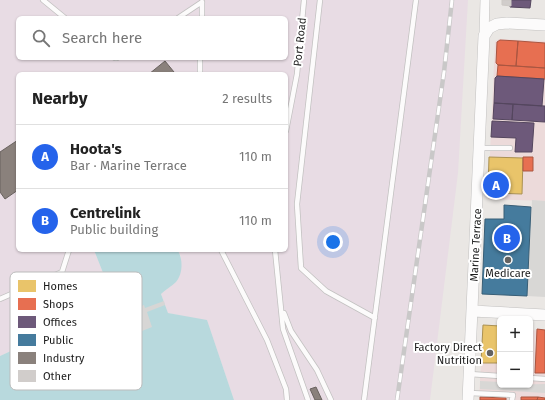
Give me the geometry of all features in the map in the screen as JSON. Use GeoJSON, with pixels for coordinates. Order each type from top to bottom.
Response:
{"type":"FeatureCollection","features":[{"type":"Feature","properties":{"kind":"street"},"geometry":{"type":"LineString","coordinates":[[486,0],[494,25]]}},
{"type":"Feature","properties":{"kind":"street"},"geometry":{"type":"LineString","coordinates":[[484,39],[486,0]]}},
{"type":"Feature","properties":{"kind":"street"},"geometry":{"type":"LineString","coordinates":[[484,39],[487,30],[494,25],[508,23],[545,25]]}},
{"type":"Feature","properties":{"kind":"street","name":"Marine Terrace"},"geometry":{"type":"LineString","coordinates":[[468,396],[484,39]]}},
{"type":"Feature","properties":{"kind":"street"},"geometry":{"type":"LineString","coordinates":[[473,311],[545,315]]}},
{"type":"Feature","properties":{"kind":"lane"},"geometry":{"type":"LineString","coordinates":[[43,0],[63,16]]}},
{"type":"Feature","properties":{"kind":"lane","name":"Port Road"},"geometry":{"type":"LineString","coordinates":[[288,120],[296,74],[304,0]]}},
{"type":"Feature","properties":{"kind":"lane"},"geometry":{"type":"LineString","coordinates":[[320,0],[297,204],[301,268],[326,291],[374,318]]}},
{"type":"Feature","properties":{"kind":"lane"},"geometry":{"type":"LineString","coordinates":[[364,400],[416,0]]}},
{"type":"Feature","properties":{"kind":"lane"},"geometry":{"type":"LineString","coordinates":[[181,16],[202,1]]}},
{"type":"Feature","properties":{"kind":"lane"},"geometry":{"type":"LineString","coordinates":[[202,1],[202,16]]}},
{"type":"Feature","properties":{"kind":"lane"},"geometry":{"type":"LineString","coordinates":[[200,60],[200,72]]}},
{"type":"Feature","properties":{"kind":"lane"},"geometry":{"type":"LineString","coordinates":[[479,148],[510,148]]}},
{"type":"Feature","properties":{"kind":"lane"},"geometry":{"type":"LineString","coordinates":[[62,272],[68,252]]}},
{"type":"Feature","properties":{"kind":"lane"},"geometry":{"type":"LineString","coordinates":[[222,252],[267,340],[286,389],[287,400]]}},
{"type":"Feature","properties":{"kind":"lane"},"geometry":{"type":"LineString","coordinates":[[275,252],[283,329],[287,345],[308,400]]}},
{"type":"Feature","properties":{"kind":"lane"},"geometry":{"type":"LineString","coordinates":[[279,293],[285,317],[291,331],[317,370],[332,400]]}},
{"type":"Feature","properties":{"kind":"lane"},"geometry":{"type":"LineString","coordinates":[[0,298],[10,294]]}},
{"type":"Feature","properties":{"kind":"lane"},"geometry":{"type":"LineString","coordinates":[[469,374],[497,376]]}},
{"type":"Feature","properties":{"kind":"lane"},"geometry":{"type":"LineString","coordinates":[[533,378],[545,379]]}},
{"type":"Feature","properties":{"kind":"lane"},"geometry":{"type":"LineString","coordinates":[[468,396],[513,397]]}},
{"type":"Feature","properties":{"kind":"shaded area"},"geometry":{"type":"Polygon","coordinates":[[[0,0],[468,0],[458,173],[430,400],[234,400],[207,321],[168,313],[161,294],[177,281],[180,274],[181,256],[178,252],[288,252],[288,72],[16,72],[16,252],[95,252],[103,272],[10,272],[10,351],[0,356],[0,0]]]}},
{"type":"Feature","properties":{"kind":"shaded area"},"geometry":{"type":"Polygon","coordinates":[[[499,39],[545,41],[545,201],[488,199],[495,42],[499,39]]]}},
{"type":"Feature","properties":{"kind":"shaded area"},"geometry":{"type":"Polygon","coordinates":[[[532,200],[545,201],[545,297],[527,296],[532,200]]]}},
{"type":"Feature","properties":{"kind":"shaded area"},"geometry":{"type":"Polygon","coordinates":[[[483,327],[497,328],[497,388],[533,388],[533,330],[545,331],[545,400],[479,400],[483,327]]]}},
{"type":"Feature","properties":{"kind":"shaded area"},"geometry":{"type":"Polygon","coordinates":[[[480,381],[497,382],[497,388],[533,388],[533,384],[545,384],[545,393],[480,389],[480,381]]]}},
{"type":"Feature","properties":{"kind":"water"},"geometry":{"type":"Polygon","coordinates":[[[95,252],[179,252],[181,262],[180,275],[176,282],[161,294],[168,313],[207,320],[234,400],[0,400],[0,356],[10,351],[10,390],[142,390],[142,272],[103,272],[95,252]]]}},
{"type":"Feature","properties":{"kind":"pier"},"geometry":{"type":"Polygon","coordinates":[[[164,301],[165,305],[147,312],[152,327],[142,331],[142,306],[144,305],[145,308],[164,301]]]}},
{"type":"Feature","properties":{"kind":"building: Homes"},"geometry":{"type":"Polygon","coordinates":[[[489,157],[523,158],[522,194],[492,193],[488,190],[489,157]]]}},
{"type":"Feature","properties":{"kind":"building: Homes"},"geometry":{"type":"Polygon","coordinates":[[[483,325],[497,326],[497,363],[481,363],[483,325]]]}},
{"type":"Feature","properties":{"kind":"building: Shops"},"geometry":{"type":"Polygon","coordinates":[[[500,40],[518,41],[516,66],[498,65],[496,63],[497,42],[500,40]]]}},
{"type":"Feature","properties":{"kind":"building: Shops"},"geometry":{"type":"Polygon","coordinates":[[[518,41],[545,43],[545,68],[516,66],[518,41]]]}},
{"type":"Feature","properties":{"kind":"building: Shops"},"geometry":{"type":"Polygon","coordinates":[[[498,65],[545,68],[545,79],[497,76],[498,65]]]}},
{"type":"Feature","properties":{"kind":"building: Shops"},"geometry":{"type":"Polygon","coordinates":[[[523,157],[533,157],[533,171],[523,171],[523,157]]]}},
{"type":"Feature","properties":{"kind":"building: Shops"},"geometry":{"type":"Polygon","coordinates":[[[537,329],[545,330],[545,373],[535,373],[537,329]]]}},
{"type":"Feature","properties":{"kind":"building: Shops"},"geometry":{"type":"Polygon","coordinates":[[[480,397],[506,398],[506,400],[480,400],[480,397]]]}},
{"type":"Feature","properties":{"kind":"building: Shops"},"geometry":{"type":"Polygon","coordinates":[[[521,397],[538,397],[537,400],[521,400],[521,397]]]}},
{"type":"Feature","properties":{"kind":"building: Shops"},"geometry":{"type":"Polygon","coordinates":[[[538,397],[545,398],[545,400],[537,400],[538,397]]]}},
{"type":"Feature","properties":{"kind":"building: Offices"},"geometry":{"type":"Polygon","coordinates":[[[511,0],[531,0],[530,8],[510,7],[511,0]]]}},
{"type":"Feature","properties":{"kind":"building: Offices"},"geometry":{"type":"Polygon","coordinates":[[[497,76],[544,79],[542,106],[494,103],[495,78],[497,76]]]}},
{"type":"Feature","properties":{"kind":"building: Offices"},"geometry":{"type":"Polygon","coordinates":[[[494,103],[513,104],[512,120],[493,119],[494,103]]]}},
{"type":"Feature","properties":{"kind":"building: Offices"},"geometry":{"type":"Polygon","coordinates":[[[513,104],[545,106],[545,122],[512,120],[513,104]]]}},
{"type":"Feature","properties":{"kind":"building: Offices"},"geometry":{"type":"Polygon","coordinates":[[[492,121],[534,123],[532,152],[515,152],[516,138],[491,137],[492,121]]]}},
{"type":"Feature","properties":{"kind":"building: Public"},"geometry":{"type":"Polygon","coordinates":[[[504,205],[531,207],[527,296],[482,294],[485,219],[504,219],[504,205]]]}},
{"type":"Feature","properties":{"kind":"building: Industry"},"geometry":{"type":"Polygon","coordinates":[[[165,61],[174,72],[151,72],[165,61]]]}},
{"type":"Feature","properties":{"kind":"building: Industry"},"geometry":{"type":"Polygon","coordinates":[[[16,141],[16,191],[5,199],[0,192],[0,152],[16,141]]]}},
{"type":"Feature","properties":{"kind":"building: Industry"},"geometry":{"type":"Polygon","coordinates":[[[316,387],[322,400],[315,400],[310,389],[316,387]]]}},
{"type":"Feature","properties":{"kind":"building: Other"},"geometry":{"type":"Polygon","coordinates":[[[502,0],[511,0],[511,6],[502,5],[502,0]]]}},
{"type":"Feature","properties":{"kind":"railway"},"geometry":{"type":"LineString","coordinates":[[397,400],[444,72],[452,0]]}},
{"type":"Feature","properties":{"kind":"place","name":"Hoota's"},"geometry":{"type":"Point","coordinates":[496,185]}},
{"type":"Feature","properties":{"kind":"place","name":"Centrelink"},"geometry":{"type":"Point","coordinates":[507,238]}},
{"type":"Feature","properties":{"kind":"place","name":"Medicare"},"geometry":{"type":"Point","coordinates":[508,260]}},
{"type":"Feature","properties":{"kind":"place","name":"Factory Direct Nutrition"},"geometry":{"type":"Point","coordinates":[490,353]}}]}
